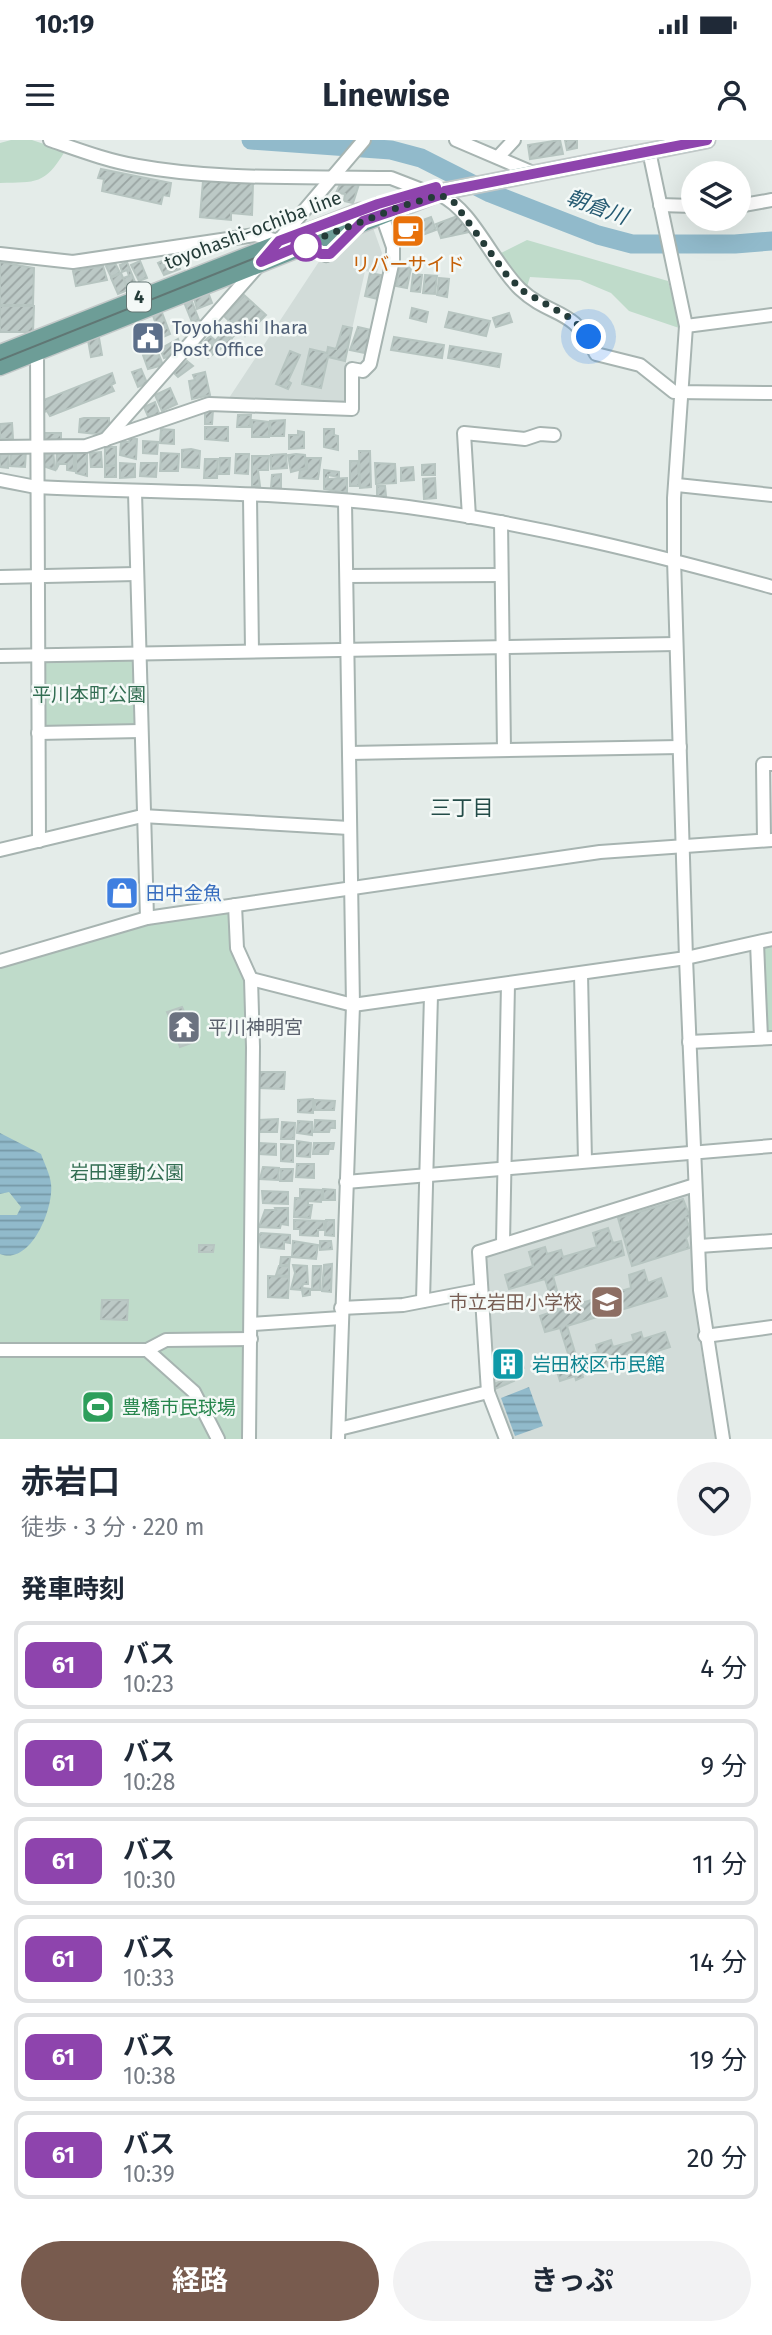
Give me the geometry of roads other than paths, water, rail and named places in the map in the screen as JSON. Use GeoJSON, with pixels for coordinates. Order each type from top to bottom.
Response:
{"type":"FeatureCollection","features":[{"type":"Feature","properties":{"kind":"main road","name":"toyohashi-ochiba line"},"geometry":{"type":"LineString","coordinates":[[0,353],[279,241],[379,209],[526,173],[707,140]]}},
{"type":"Feature","properties":{"kind":"main road","name":"toyohashi-ochiba line"},"geometry":{"type":"LineString","coordinates":[[0,367],[363,221],[379,209],[422,190],[436,187],[442,193]]}},
{"type":"Feature","properties":{"kind":"street"},"geometry":{"type":"LineString","coordinates":[[50,140],[94,156],[138,166],[192,173],[391,178],[422,190]]}},
{"type":"Feature","properties":{"kind":"street"},"geometry":{"type":"LineString","coordinates":[[102,443],[364,140]]}},
{"type":"Feature","properties":{"kind":"street"},"geometry":{"type":"LineString","coordinates":[[456,140],[498,157],[526,173]]}},
{"type":"Feature","properties":{"kind":"street"},"geometry":{"type":"LineString","coordinates":[[498,157],[514,140]]}},
{"type":"Feature","properties":{"kind":"street"},"geometry":{"type":"LineString","coordinates":[[649,151],[686,326],[674,498],[686,958],[693,1151],[705,1336],[723,1439]]}},
{"type":"Feature","properties":{"kind":"street"},"geometry":{"type":"LineString","coordinates":[[442,193],[453,201],[506,274],[523,291],[572,319],[589,337],[596,354],[640,365],[674,393],[772,393]]}},
{"type":"Feature","properties":{"kind":"street"},"geometry":{"type":"LineString","coordinates":[[751,204],[772,200]]}},
{"type":"Feature","properties":{"kind":"street"},"geometry":{"type":"LineString","coordinates":[[660,205],[681,206]]}},
{"type":"Feature","properties":{"kind":"street"},"geometry":{"type":"LineString","coordinates":[[0,447],[86,446],[102,443],[209,404],[352,409],[352,369],[363,371],[370,364],[393,260],[393,247],[379,209]]}},
{"type":"Feature","properties":{"kind":"street"},"geometry":{"type":"LineString","coordinates":[[0,254],[73,262],[255,235],[279,241]]}},
{"type":"Feature","properties":{"kind":"street"},"geometry":{"type":"LineString","coordinates":[[686,326],[772,316]]}},
{"type":"Feature","properties":{"kind":"street"},"geometry":{"type":"LineString","coordinates":[[37,352],[39,841]]}},
{"type":"Feature","properties":{"kind":"street"},"geometry":{"type":"LineString","coordinates":[[469,517],[464,433],[525,439],[540,434],[554,435]]}},
{"type":"Feature","properties":{"kind":"street"},"geometry":{"type":"LineString","coordinates":[[0,480],[36,487],[345,502],[469,517],[674,559],[772,587]]}},
{"type":"Feature","properties":{"kind":"street"},"geometry":{"type":"LineString","coordinates":[[677,485],[772,495]]}},
{"type":"Feature","properties":{"kind":"street"},"geometry":{"type":"LineString","coordinates":[[135,492],[142,816],[147,918]]}},
{"type":"Feature","properties":{"kind":"street"},"geometry":{"type":"LineString","coordinates":[[250,497],[252,651]]}},
{"type":"Feature","properties":{"kind":"street"},"geometry":{"type":"LineString","coordinates":[[345,502],[353,1005],[338,1434],[488,1391]]}},
{"type":"Feature","properties":{"kind":"street"},"geometry":{"type":"LineString","coordinates":[[501,522],[504,750]]}},
{"type":"Feature","properties":{"kind":"street"},"geometry":{"type":"LineString","coordinates":[[0,577],[136,574]]}},
{"type":"Feature","properties":{"kind":"street"},"geometry":{"type":"LineString","coordinates":[[347,576],[501,575]]}},
{"type":"Feature","properties":{"kind":"street"},"geometry":{"type":"LineString","coordinates":[[0,656],[676,644]]}},
{"type":"Feature","properties":{"kind":"street"},"geometry":{"type":"LineString","coordinates":[[38,733],[141,731]]}},
{"type":"Feature","properties":{"kind":"street"},"geometry":{"type":"LineString","coordinates":[[349,753],[680,747]]}},
{"type":"Feature","properties":{"kind":"street"},"geometry":{"type":"LineString","coordinates":[[0,961],[147,918],[600,852],[768,840],[763,764],[772,764]]}},
{"type":"Feature","properties":{"kind":"street"},"geometry":{"type":"LineString","coordinates":[[0,850],[142,816],[349,828]]}},
{"type":"Feature","properties":{"kind":"street"},"geometry":{"type":"LineString","coordinates":[[235,905],[237,948],[251,979],[250,1439]]}},
{"type":"Feature","properties":{"kind":"street"},"geometry":{"type":"LineString","coordinates":[[251,979],[353,1005],[686,958],[772,939]]}},
{"type":"Feature","properties":{"kind":"street"},"geometry":{"type":"LineString","coordinates":[[689,1042],[766,1038],[757,943]]}},
{"type":"Feature","properties":{"kind":"street"},"geometry":{"type":"LineString","coordinates":[[581,974],[585,1161]]}},
{"type":"Feature","properties":{"kind":"street"},"geometry":{"type":"LineString","coordinates":[[503,1243],[508,984]]}},
{"type":"Feature","properties":{"kind":"street"},"geometry":{"type":"LineString","coordinates":[[423,1301],[431,995]]}},
{"type":"Feature","properties":{"kind":"street"},"geometry":{"type":"LineString","coordinates":[[346,1182],[772,1146]]}},
{"type":"Feature","properties":{"kind":"street"},"geometry":{"type":"LineString","coordinates":[[506,1439],[488,1391],[479,1252],[695,1185]]}},
{"type":"Feature","properties":{"kind":"street"},"geometry":{"type":"LineString","coordinates":[[699,1246],[772,1241]]}},
{"type":"Feature","properties":{"kind":"street"},"geometry":{"type":"LineString","coordinates":[[252,1324],[423,1301],[481,1290]]}},
{"type":"Feature","properties":{"kind":"street"},"geometry":{"type":"LineString","coordinates":[[705,1336],[772,1327]]}},
{"type":"Feature","properties":{"kind":"street"},"geometry":{"type":"LineString","coordinates":[[0,1350],[147,1350],[166,1339],[251,1339]]}},
{"type":"Feature","properties":{"kind":"street"},"geometry":{"type":"LineString","coordinates":[[147,1350],[194,1392],[218,1439]]}},
{"type":"Feature","properties":{"kind":"water"},"geometry":{"type":"Polygon","coordinates":[[[0,1133],[41,1154],[51,1184],[49,1207],[38,1232],[21,1252],[11,1255],[0,1254],[0,1215],[17,1215],[21,1207],[9,1192],[0,1194],[0,1133]]]}},
{"type":"Feature","properties":{"kind":"water"},"geometry":{"type":"Polygon","coordinates":[[[529,1387],[543,1426],[515,1436],[501,1398],[529,1387]]]}},
{"type":"Feature","properties":{"kind":"waterway","name":"朝倉川"},"geometry":{"type":"LineString","coordinates":[[251,140],[391,150],[421,158],[490,193],[598,235],[632,244],[735,244],[772,241]]}},
{"type":"Feature","properties":{"kind":"tram line"},"geometry":{"type":"LineString","coordinates":[[0,360],[370,212],[431,192]]}},
{"type":"Feature","properties":{"kind":"place","name":"リバーサイド"},"geometry":{"type":"Point","coordinates":[408,231]}},
{"type":"Feature","properties":{"kind":"place","name":"Toyohashi Ihara Post Office"},"geometry":{"type":"Point","coordinates":[148,338]}},
{"type":"Feature","properties":{"kind":"place","name":"田中金魚"},"geometry":{"type":"Point","coordinates":[122,893]}},
{"type":"Feature","properties":{"kind":"place","name":"平川神明宮"},"geometry":{"type":"Point","coordinates":[184,1027]}},
{"type":"Feature","properties":{"kind":"place","name":"市立岩田小学校"},"geometry":{"type":"Point","coordinates":[607,1302]}},
{"type":"Feature","properties":{"kind":"place","name":"岩田校区市民館"},"geometry":{"type":"Point","coordinates":[508,1364]}},
{"type":"Feature","properties":{"kind":"place","name":"豊橋市民球場"},"geometry":{"type":"Point","coordinates":[98,1407]}},
{"type":"Feature","properties":{"kind":"district","name":"三丁目"},"geometry":{"type":"Point","coordinates":[462,808]}},
{"type":"Feature","properties":{"kind":"park label","name":"平川本町公園"},"geometry":{"type":"Point","coordinates":[89,694]}},
{"type":"Feature","properties":{"kind":"park label","name":"岩田運動公園"},"geometry":{"type":"Point","coordinates":[127,1172]}}]}
